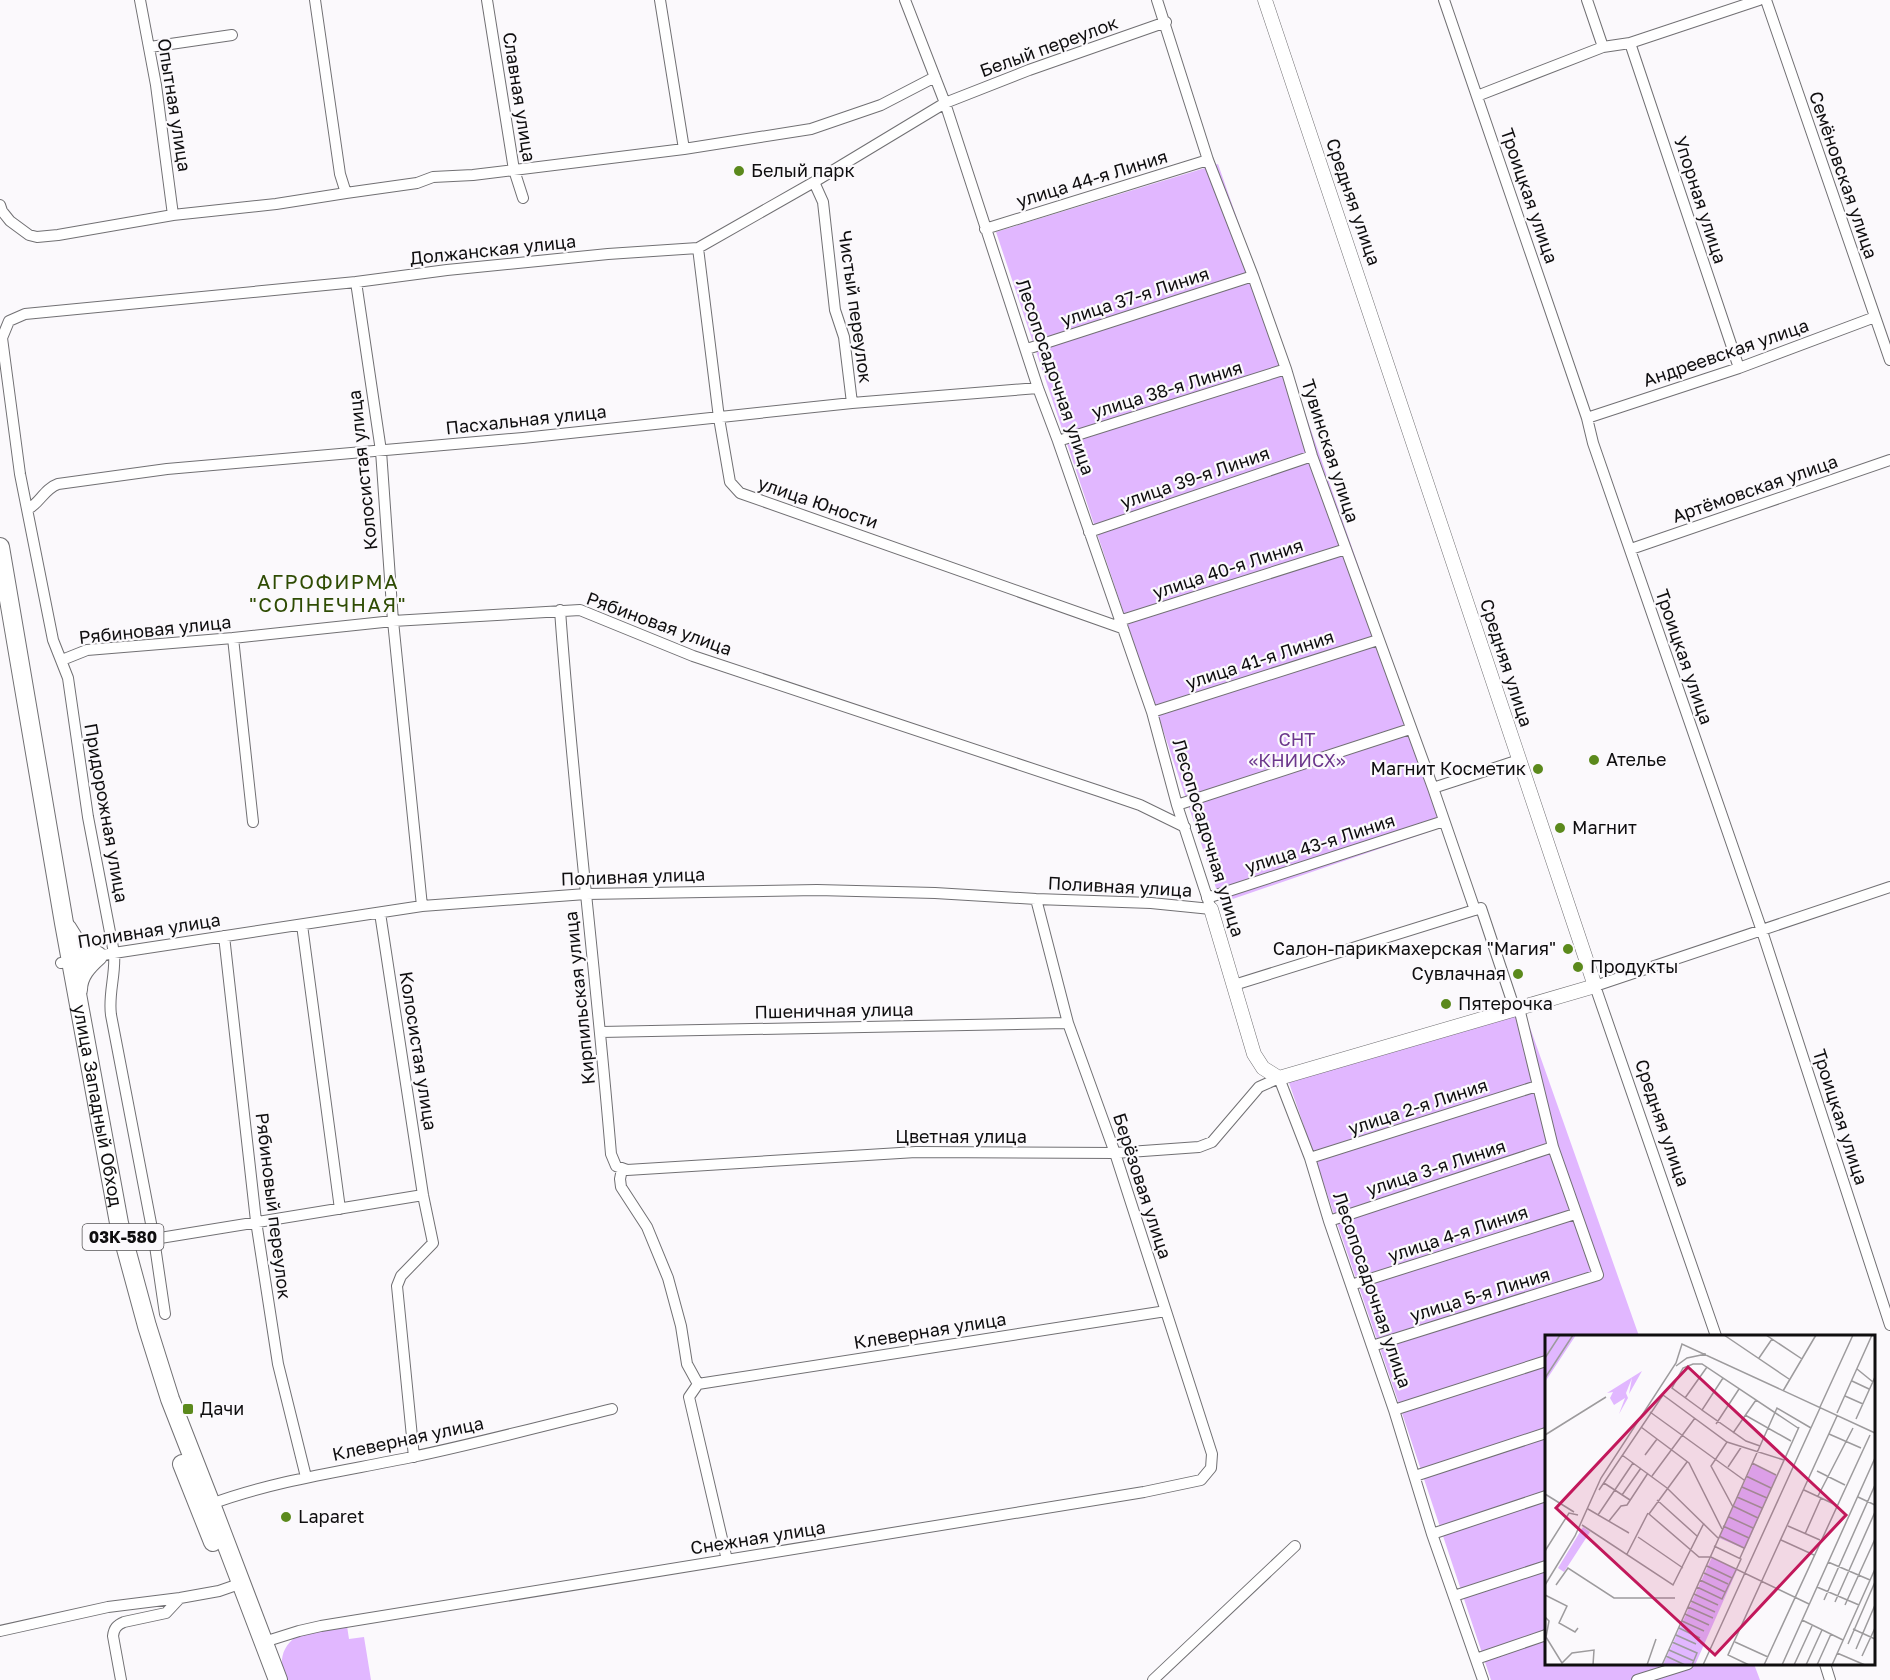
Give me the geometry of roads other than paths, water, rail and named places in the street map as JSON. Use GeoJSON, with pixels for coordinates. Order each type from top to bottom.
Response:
{"type":"FeatureCollection","features":[{"type":"Feature","properties":{"kind":"highway","name":"улица Западный Обход"},"geometry":{"type":"LineString","coordinates":[[0,547],[64,923],[66,962],[78,997],[122,1234],[170,1399],[212,1503],[248,1626],[267,1680]]}},
{"type":"Feature","properties":{"kind":"highway","name":"улица Западный Обход"},"geometry":{"type":"LineString","coordinates":[[0,599],[66,962],[107,1215],[136,1330],[159,1405],[236,1585],[264,1642],[278,1680]]}},
{"type":"Feature","properties":{"kind":"highway"},"geometry":{"type":"LineString","coordinates":[[64,923],[77,944],[106,954]]}},
{"type":"Feature","properties":{"kind":"highway"},"geometry":{"type":"LineString","coordinates":[[78,997],[80,978],[84,970],[106,954]]}},
{"type":"Feature","properties":{"kind":"street","name":"Опытная улица"},"geometry":{"type":"LineString","coordinates":[[140,0],[150,47],[173,215]]}},
{"type":"Feature","properties":{"kind":"street"},"geometry":{"type":"LineString","coordinates":[[315,0],[340,174],[346,193]]}},
{"type":"Feature","properties":{"kind":"street","name":"Славная улица"},"geometry":{"type":"LineString","coordinates":[[487,0],[514,170],[523,198]]}},
{"type":"Feature","properties":{"kind":"street"},"geometry":{"type":"LineString","coordinates":[[660,0],[684,149]]}},
{"type":"Feature","properties":{"kind":"street","name":"Лесопосадочная улица"},"geometry":{"type":"LineString","coordinates":[[905,0],[945,104],[1038,388],[1152,712],[1254,1054],[1263,1068],[1280,1078],[1310,1158],[1329,1221],[1394,1410],[1432,1534],[1483,1680]]}},
{"type":"Feature","properties":{"kind":"street","name":"Тувинская улица"},"geometry":{"type":"LineString","coordinates":[[1157,0],[1166,22],[1208,160],[1286,369],[1312,456],[1444,821],[1517,1009],[1553,1147],[1598,1275]]}},
{"type":"Feature","properties":{"kind":"street","name":"Средняя улица"},"geometry":{"type":"LineString","coordinates":[[1265,0],[1595,986],[1716,1335]]}},
{"type":"Feature","properties":{"kind":"street","name":"Троицкая улица"},"geometry":{"type":"LineString","coordinates":[[1444,0],[1587,418],[1593,443],[1762,931],[1890,1325]]}},
{"type":"Feature","properties":{"kind":"street"},"geometry":{"type":"LineString","coordinates":[[1587,0],[1603,47]]}},
{"type":"Feature","properties":{"kind":"street"},"geometry":{"type":"LineString","coordinates":[[1477,96],[1603,47],[1630,43],[1759,0]]}},
{"type":"Feature","properties":{"kind":"street","name":"Семёновская улица"},"geometry":{"type":"LineString","coordinates":[[1766,0],[1890,360]]}},
{"type":"Feature","properties":{"kind":"street","name":"Белый переулок"},"geometry":{"type":"LineString","coordinates":[[945,104],[1029,70],[1166,22]]}},
{"type":"Feature","properties":{"kind":"street"},"geometry":{"type":"LineString","coordinates":[[150,47],[232,35]]}},
{"type":"Feature","properties":{"kind":"street","name":"Упорная улица"},"geometry":{"type":"LineString","coordinates":[[1630,43],[1739,368]]}},
{"type":"Feature","properties":{"kind":"street"},"geometry":{"type":"LineString","coordinates":[[0,205],[10,221],[29,235],[58,236],[173,215],[276,204],[417,183],[433,177],[514,170],[684,149],[811,129],[881,105],[935,77]]}},
{"type":"Feature","properties":{"kind":"street","name":"Должанская улица"},"geometry":{"type":"LineString","coordinates":[[9,321],[25,314],[356,282],[585,256],[698,248],[945,104]]}},
{"type":"Feature","properties":{"kind":"street","name":"улица 44-я Линия"},"geometry":{"type":"LineString","coordinates":[[985,230],[1208,160]]}},
{"type":"Feature","properties":{"kind":"street","name":"Чистый переулок"},"geometry":{"type":"LineString","coordinates":[[814,182],[823,202],[835,310],[844,337],[852,403]]}},
{"type":"Feature","properties":{"kind":"street","name":"улица Юности"},"geometry":{"type":"LineString","coordinates":[[698,248],[719,418],[730,482],[740,493],[1121,624]]}},
{"type":"Feature","properties":{"kind":"street","name":"улица 37-я Линия"},"geometry":{"type":"LineString","coordinates":[[1027,350],[1252,276]]}},
{"type":"Feature","properties":{"kind":"street","name":"Колосистая улица"},"geometry":{"type":"LineString","coordinates":[[356,282],[381,451],[393,621],[423,906]]}},
{"type":"Feature","properties":{"kind":"street","name":"Андреевская улица"},"geometry":{"type":"LineString","coordinates":[[1587,418],[1739,368],[1875,317]]}},
{"type":"Feature","properties":{"kind":"street","name":"Придорожная улица"},"geometry":{"type":"LineString","coordinates":[[9,321],[2,338],[20,474],[53,640],[68,678],[106,954],[115,968],[110,1000],[111,1015],[154,1239],[165,1314]]}},
{"type":"Feature","properties":{"kind":"street","name":"улица 38-я Линия"},"geometry":{"type":"LineString","coordinates":[[1058,441],[1286,369]]}},
{"type":"Feature","properties":{"kind":"street","name":"Пасхальная улица"},"geometry":{"type":"LineString","coordinates":[[28,509],[34,506],[50,487],[58,484],[167,469],[381,451],[852,403],[1038,388]]}},
{"type":"Feature","properties":{"kind":"street","name":"улица 39-я Линия"},"geometry":{"type":"LineString","coordinates":[[1089,532],[1312,456]]}},
{"type":"Feature","properties":{"kind":"street","name":"Артёмовская улица"},"geometry":{"type":"LineString","coordinates":[[1631,549],[1890,460]]}},
{"type":"Feature","properties":{"kind":"street","name":"улица 40-я Линия"},"geometry":{"type":"LineString","coordinates":[[1121,624],[1346,549]]}},
{"type":"Feature","properties":{"kind":"street","name":"Кирпильская улица"},"geometry":{"type":"LineString","coordinates":[[560,610],[611,1154],[619,1168],[621,1187],[647,1227],[668,1278],[681,1326],[687,1364],[698,1384]]}},
{"type":"Feature","properties":{"kind":"street","name":"Рябиновая улица"},"geometry":{"type":"LineString","coordinates":[[62,660],[87,650],[233,638],[393,621],[580,610],[693,656],[1140,805],[1185,827]]}},
{"type":"Feature","properties":{"kind":"street"},"geometry":{"type":"LineString","coordinates":[[233,638],[253,822]]}},
{"type":"Feature","properties":{"kind":"street","name":"улица 41-я Линия"},"geometry":{"type":"LineString","coordinates":[[1152,712],[1378,640]]}},
{"type":"Feature","properties":{"kind":"street"},"geometry":{"type":"LineString","coordinates":[[1178,805],[1410,729]]}},
{"type":"Feature","properties":{"kind":"street"},"geometry":{"type":"LineString","coordinates":[[1433,788],[1519,760]]}},
{"type":"Feature","properties":{"kind":"street","name":"улица 43-я Линия"},"geometry":{"type":"LineString","coordinates":[[1209,904],[1444,821]]}},
{"type":"Feature","properties":{"kind":"street"},"geometry":{"type":"LineString","coordinates":[[1280,1078],[1595,986],[1890,887]]}},
{"type":"Feature","properties":{"kind":"street","name":"Поливная улица"},"geometry":{"type":"LineString","coordinates":[[66,962],[423,906],[586,894],[817,890],[1209,904]]}},
{"type":"Feature","properties":{"kind":"street","name":"Берёзовая улица"},"geometry":{"type":"LineString","coordinates":[[1036,899],[1068,1023],[1115,1153],[1212,1454],[1211,1468],[1201,1480]]}},
{"type":"Feature","properties":{"kind":"street"},"geometry":{"type":"LineString","coordinates":[[1234,985],[1478,909]]}},
{"type":"Feature","properties":{"kind":"street","name":"Колосистая улица"},"geometry":{"type":"LineString","coordinates":[[380,913],[423,1195],[433,1243],[401,1276],[397,1286],[414,1456]]}},
{"type":"Feature","properties":{"kind":"street"},"geometry":{"type":"LineString","coordinates":[[302,925],[340,1209]]}},
{"type":"Feature","properties":{"kind":"street","name":"Рябиновый переулок"},"geometry":{"type":"LineString","coordinates":[[224,936],[256,1221],[278,1364],[306,1478]]}},
{"type":"Feature","properties":{"kind":"street","name":"Пшеничная улица"},"geometry":{"type":"LineString","coordinates":[[601,1032],[1068,1023]]}},
{"type":"Feature","properties":{"kind":"street","name":"Цветная улица"},"geometry":{"type":"LineString","coordinates":[[619,1168],[916,1152],[1115,1153],[1199,1147],[1212,1142],[1259,1087],[1280,1078]]}},
{"type":"Feature","properties":{"kind":"street","name":"улица 2-я Линия"},"geometry":{"type":"LineString","coordinates":[[1310,1158],[1537,1086]]}},
{"type":"Feature","properties":{"kind":"street","name":"улица 3-я Линия"},"geometry":{"type":"LineString","coordinates":[[1329,1221],[1553,1147]]}},
{"type":"Feature","properties":{"kind":"street"},"geometry":{"type":"LineString","coordinates":[[154,1239],[423,1195]]}},
{"type":"Feature","properties":{"kind":"street","name":"улица 4-я Линия"},"geometry":{"type":"LineString","coordinates":[[1351,1285],[1575,1214]]}},
{"type":"Feature","properties":{"kind":"street","name":"улица 5-я Линия"},"geometry":{"type":"LineString","coordinates":[[1372,1346],[1598,1275]]}},
{"type":"Feature","properties":{"kind":"street","name":"Клеверная улица"},"geometry":{"type":"LineString","coordinates":[[698,1384],[1166,1311]]}},
{"type":"Feature","properties":{"kind":"street"},"geometry":{"type":"LineString","coordinates":[[1394,1410],[1545,1361]]}},
{"type":"Feature","properties":{"kind":"street"},"geometry":{"type":"LineString","coordinates":[[698,1384],[689,1397],[727,1560]]}},
{"type":"Feature","properties":{"kind":"street","name":"Клеверная улица"},"geometry":{"type":"LineString","coordinates":[[212,1503],[306,1478],[414,1456],[612,1409]]}},
{"type":"Feature","properties":{"kind":"street"},"geometry":{"type":"LineString","coordinates":[[1415,1476],[1545,1433]]}},
{"type":"Feature","properties":{"kind":"street","name":"Снежная улица"},"geometry":{"type":"LineString","coordinates":[[264,1642],[299,1630],[321,1626],[1144,1492],[1201,1480]]}},
{"type":"Feature","properties":{"kind":"street"},"geometry":{"type":"LineString","coordinates":[[1432,1534],[1545,1496]]}},
{"type":"Feature","properties":{"kind":"street"},"geometry":{"type":"LineString","coordinates":[[1152,1680],[1295,1546]]}},
{"type":"Feature","properties":{"kind":"street"},"geometry":{"type":"LineString","coordinates":[[1454,1596],[1545,1566]]}},
{"type":"Feature","properties":{"kind":"street"},"geometry":{"type":"LineString","coordinates":[[0,1631],[108,1607],[180,1598],[236,1585]]}},
{"type":"Feature","properties":{"kind":"street"},"geometry":{"type":"LineString","coordinates":[[121,1680],[113,1636],[114,1630],[124,1622],[166,1613],[180,1598]]}},
{"type":"Feature","properties":{"kind":"street"},"geometry":{"type":"LineString","coordinates":[[1476,1659],[1545,1635]]}},
{"type":"Feature","properties":{"kind":"street"},"geometry":{"type":"LineString","coordinates":[[1637,1680],[1685,1665]]}},
{"type":"Feature","properties":{"kind":"street"},"geometry":{"type":"LineString","coordinates":[[1825,1665],[1830,1680]]}},
{"type":"Feature","properties":{"kind":"place","name":"Белый парк"},"geometry":{"type":"Point","coordinates":[739,171]}},
{"type":"Feature","properties":{"kind":"place","name":"Ателье"},"geometry":{"type":"Point","coordinates":[1594,760]}},
{"type":"Feature","properties":{"kind":"place","name":"Магнит Косметик"},"geometry":{"type":"Point","coordinates":[1538,769]}},
{"type":"Feature","properties":{"kind":"place","name":"Магнит"},"geometry":{"type":"Point","coordinates":[1560,828]}},
{"type":"Feature","properties":{"kind":"place","name":"Салон-парикмахерская \"Магия\""},"geometry":{"type":"Point","coordinates":[1568,949]}},
{"type":"Feature","properties":{"kind":"place","name":"Продукты"},"geometry":{"type":"Point","coordinates":[1578,967]}},
{"type":"Feature","properties":{"kind":"place","name":"Сувлачная"},"geometry":{"type":"Point","coordinates":[1518,974]}},
{"type":"Feature","properties":{"kind":"place","name":"Пятерочка"},"geometry":{"type":"Point","coordinates":[1446,1004]}},
{"type":"Feature","properties":{"kind":"place","name":"Дачи"},"geometry":{"type":"Point","coordinates":[188,1409]}},
{"type":"Feature","properties":{"kind":"place","name":"Laparet"},"geometry":{"type":"Point","coordinates":[286,1517]}},
{"type":"Feature","properties":{"kind":"district","name":"АГРОФИРМА \"СОЛНЕЧНАЯ\""},"geometry":{"type":"Point","coordinates":[328,594]}},
{"type":"Feature","properties":{"kind":"park label","name":"СНТ «КНИИСХ»"},"geometry":{"type":"Point","coordinates":[1297,750]}}]}
